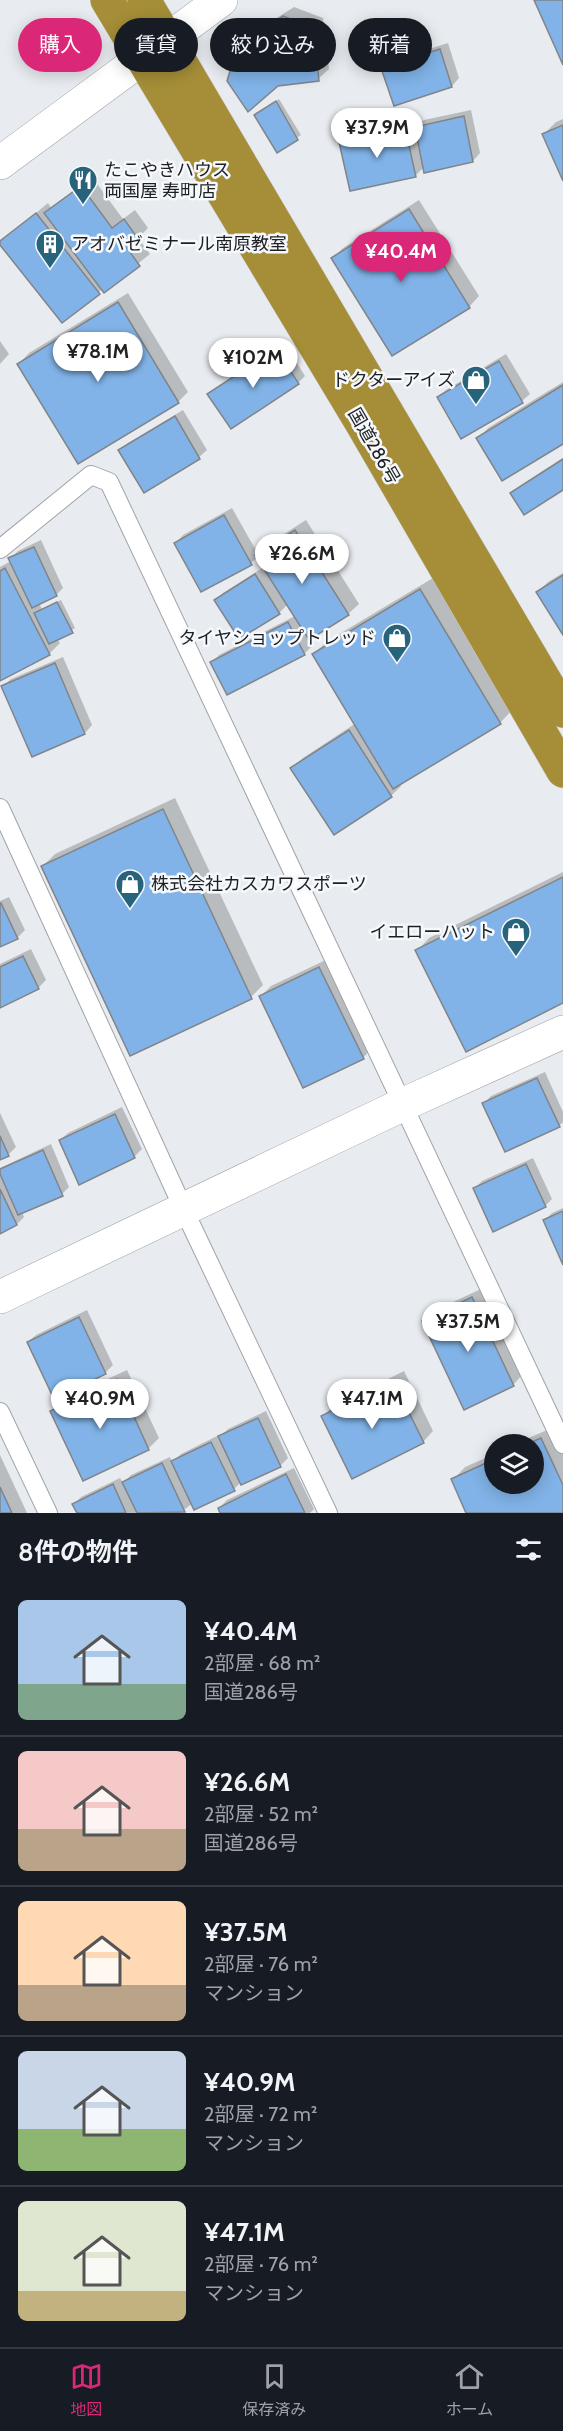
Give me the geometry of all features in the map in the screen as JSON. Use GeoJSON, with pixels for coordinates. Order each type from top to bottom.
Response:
{"type":"FeatureCollection","features":[{"type":"Feature","properties":{"kind":"highway","name":"国道286号"},"geometry":{"type":"LineString","coordinates":[[107,0],[124,18]]}},
{"type":"Feature","properties":{"kind":"highway","name":"国道286号"},"geometry":{"type":"LineString","coordinates":[[144,0],[148,18]]}},
{"type":"Feature","properties":{"kind":"highway","name":"国道286号"},"geometry":{"type":"LineString","coordinates":[[167,72],[362,424],[563,771]]}},
{"type":"Feature","properties":{"kind":"highway","name":"国道286号"},"geometry":{"type":"LineString","coordinates":[[168,72],[563,711]]}},
{"type":"Feature","properties":{"kind":"street"},"geometry":{"type":"LineString","coordinates":[[196,18],[221,0]]}},
{"type":"Feature","properties":{"kind":"street"},"geometry":{"type":"LineString","coordinates":[[0,163],[123,72]]}},
{"type":"Feature","properties":{"kind":"street"},"geometry":{"type":"LineString","coordinates":[[0,1297],[404,1104],[563,1032]]}},
{"type":"Feature","properties":{"kind":"lane"},"geometry":{"type":"LineString","coordinates":[[0,549],[91,475],[109,482],[563,1444]]}},
{"type":"Feature","properties":{"kind":"lane"},"geometry":{"type":"LineString","coordinates":[[0,808],[184,1210],[328,1513]]}},
{"type":"Feature","properties":{"kind":"lane"},"geometry":{"type":"LineString","coordinates":[[0,1412],[48,1513]]}},
{"type":"Feature","properties":{"kind":"building"},"geometry":{"type":"Polygon","coordinates":[[[534,0],[563,0],[563,65],[534,0]]]}},
{"type":"Feature","properties":{"kind":"building"},"geometry":{"type":"Polygon","coordinates":[[[440,49],[452,87],[394,106],[382,72],[432,72],[432,52],[440,49]]]}},
{"type":"Feature","properties":{"kind":"building"},"geometry":{"type":"Polygon","coordinates":[[[230,72],[318,72],[319,81],[278,86],[248,112],[227,81],[230,72]]]}},
{"type":"Feature","properties":{"kind":"building"},"geometry":{"type":"Polygon","coordinates":[[[276,101],[298,140],[277,153],[254,115],[276,101]]]}},
{"type":"Feature","properties":{"kind":"building"},"geometry":{"type":"Polygon","coordinates":[[[464,116],[473,162],[424,173],[415,127],[464,116]]]}},
{"type":"Feature","properties":{"kind":"building"},"geometry":{"type":"Polygon","coordinates":[[[563,125],[563,181],[542,134],[563,125]]]}},
{"type":"Feature","properties":{"kind":"building"},"geometry":{"type":"Polygon","coordinates":[[[405,128],[416,177],[350,191],[339,142],[405,128]]]}},
{"type":"Feature","properties":{"kind":"building"},"geometry":{"type":"Polygon","coordinates":[[[81,186],[112,228],[124,219],[139,240],[127,248],[140,266],[104,293],[44,213],[81,186]]]}},
{"type":"Feature","properties":{"kind":"building"},"geometry":{"type":"Polygon","coordinates":[[[409,209],[470,308],[392,356],[331,258],[409,209]]]}},
{"type":"Feature","properties":{"kind":"building","name":"アオバゼミナール南原教室"},"geometry":{"type":"Polygon","coordinates":[[[36,213],[100,294],[62,323],[0,245],[0,241],[36,213]]]}},
{"type":"Feature","properties":{"kind":"building"},"geometry":{"type":"Polygon","coordinates":[[[118,302],[179,403],[78,464],[17,364],[118,302]]]}},
{"type":"Feature","properties":{"kind":"building"},"geometry":{"type":"Polygon","coordinates":[[[276,349],[299,384],[231,429],[207,394],[276,349]]]}},
{"type":"Feature","properties":{"kind":"building"},"geometry":{"type":"Polygon","coordinates":[[[499,361],[523,403],[461,439],[437,397],[499,361]]]}},
{"type":"Feature","properties":{"kind":"building"},"geometry":{"type":"Polygon","coordinates":[[[563,385],[563,444],[502,481],[476,438],[563,385]]]}},
{"type":"Feature","properties":{"kind":"building"},"geometry":{"type":"Polygon","coordinates":[[[175,416],[200,459],[144,493],[118,450],[175,416]]]}},
{"type":"Feature","properties":{"kind":"building"},"geometry":{"type":"Polygon","coordinates":[[[563,459],[563,490],[524,515],[510,493],[563,459]]]}},
{"type":"Feature","properties":{"kind":"building"},"geometry":{"type":"Polygon","coordinates":[[[224,515],[252,565],[201,592],[174,543],[224,515]]]}},
{"type":"Feature","properties":{"kind":"building"},"geometry":{"type":"Polygon","coordinates":[[[295,530],[349,615],[309,640],[255,555],[295,530]]]}},
{"type":"Feature","properties":{"kind":"building"},"geometry":{"type":"Polygon","coordinates":[[[34,547],[57,596],[32,608],[8,558],[34,547]]]}},
{"type":"Feature","properties":{"kind":"building"},"geometry":{"type":"Polygon","coordinates":[[[5,568],[50,655],[0,681],[0,571],[5,568]]]}},
{"type":"Feature","properties":{"kind":"building"},"geometry":{"type":"Polygon","coordinates":[[[255,574],[280,614],[239,639],[214,600],[255,574]]]}},
{"type":"Feature","properties":{"kind":"building"},"geometry":{"type":"Polygon","coordinates":[[[563,575],[563,635],[536,592],[563,575]]]}},
{"type":"Feature","properties":{"kind":"building"},"geometry":{"type":"Polygon","coordinates":[[[420,589],[501,724],[393,789],[312,654],[420,589]]]}},
{"type":"Feature","properties":{"kind":"building"},"geometry":{"type":"Polygon","coordinates":[[[57,602],[73,633],[49,644],[34,613],[57,602]]]}},
{"type":"Feature","properties":{"kind":"building"},"geometry":{"type":"Polygon","coordinates":[[[288,622],[305,655],[227,695],[210,662],[288,622]]]}},
{"type":"Feature","properties":{"kind":"building"},"geometry":{"type":"Polygon","coordinates":[[[55,663],[85,734],[32,757],[1,686],[55,663]]]}},
{"type":"Feature","properties":{"kind":"building"},"geometry":{"type":"Polygon","coordinates":[[[349,730],[392,797],[334,835],[290,768],[349,730]]]}},
{"type":"Feature","properties":{"kind":"building"},"geometry":{"type":"Polygon","coordinates":[[[163,809],[252,999],[130,1056],[41,866],[163,809]]]}},
{"type":"Feature","properties":{"kind":"building"},"geometry":{"type":"Polygon","coordinates":[[[563,877],[563,1003],[466,1052],[415,950],[563,877]]]}},
{"type":"Feature","properties":{"kind":"building"},"geometry":{"type":"Polygon","coordinates":[[[0,904],[18,939],[0,947],[0,904]]]}},
{"type":"Feature","properties":{"kind":"building"},"geometry":{"type":"Polygon","coordinates":[[[23,956],[39,989],[0,1008],[0,967],[23,956]]]}},
{"type":"Feature","properties":{"kind":"building"},"geometry":{"type":"Polygon","coordinates":[[[319,967],[364,1059],[303,1088],[259,996],[319,967]]]}},
{"type":"Feature","properties":{"kind":"building"},"geometry":{"type":"Polygon","coordinates":[[[537,1078],[560,1127],[505,1152],[482,1103],[537,1078]]]}},
{"type":"Feature","properties":{"kind":"building"},"geometry":{"type":"Polygon","coordinates":[[[115,1114],[135,1158],[79,1185],[59,1140],[115,1114]]]}},
{"type":"Feature","properties":{"kind":"building"},"geometry":{"type":"Polygon","coordinates":[[[0,1136],[9,1156],[0,1160],[0,1136]]]}},
{"type":"Feature","properties":{"kind":"building"},"geometry":{"type":"Polygon","coordinates":[[[43,1150],[63,1196],[18,1215],[0,1174],[0,1169],[43,1150]]]}},
{"type":"Feature","properties":{"kind":"building"},"geometry":{"type":"Polygon","coordinates":[[[526,1164],[546,1207],[493,1232],[473,1188],[526,1164]]]}},
{"type":"Feature","properties":{"kind":"building"},"geometry":{"type":"Polygon","coordinates":[[[0,1189],[17,1225],[0,1234],[0,1189]]]}},
{"type":"Feature","properties":{"kind":"building"},"geometry":{"type":"Polygon","coordinates":[[[563,1211],[563,1265],[543,1220],[563,1211]]]}},
{"type":"Feature","properties":{"kind":"building"},"geometry":{"type":"Polygon","coordinates":[[[472,1297],[514,1386],[464,1410],[422,1321],[472,1297]]]}},
{"type":"Feature","properties":{"kind":"building"},"geometry":{"type":"Polygon","coordinates":[[[79,1317],[106,1374],[54,1399],[27,1342],[79,1317]]]}},
{"type":"Feature","properties":{"kind":"building"},"geometry":{"type":"Polygon","coordinates":[[[117,1379],[149,1450],[83,1481],[50,1411],[117,1379]]]}},
{"type":"Feature","properties":{"kind":"building"},"geometry":{"type":"Polygon","coordinates":[[[393,1380],[424,1443],[352,1479],[321,1416],[393,1380]]]}},
{"type":"Feature","properties":{"kind":"building"},"geometry":{"type":"Polygon","coordinates":[[[258,1418],[281,1467],[241,1485],[218,1436],[258,1418]]]}},
{"type":"Feature","properties":{"kind":"building"},"geometry":{"type":"Polygon","coordinates":[[[211,1442],[235,1491],[194,1510],[171,1461],[211,1442]]]}},
{"type":"Feature","properties":{"kind":"building"},"geometry":{"type":"Polygon","coordinates":[[[544,1444],[563,1485],[563,1513],[466,1513],[451,1479],[484,1464],[484,1494],[544,1494],[544,1444]]]}},
{"type":"Feature","properties":{"kind":"building"},"geometry":{"type":"Polygon","coordinates":[[[162,1463],[185,1512],[137,1513],[122,1482],[162,1463]]]}},
{"type":"Feature","properties":{"kind":"building"},"geometry":{"type":"Polygon","coordinates":[[[286,1474],[305,1513],[220,1513],[218,1508],[286,1474]]]}},
{"type":"Feature","properties":{"kind":"building"},"geometry":{"type":"Polygon","coordinates":[[[113,1484],[126,1513],[77,1513],[72,1504],[113,1484]]]}},
{"type":"Feature","properties":{"kind":"building"},"geometry":{"type":"Polygon","coordinates":[[[0,1487],[12,1513],[0,1513],[0,1487]]]}},
{"type":"Feature","properties":{"kind":"place","name":"たこやきハウス 両国屋 寿町店"},"geometry":{"type":"Point","coordinates":[83,206]}},
{"type":"Feature","properties":{"kind":"place","name":"アオバゼミナール南原教室"},"geometry":{"type":"Point","coordinates":[50,270]}},
{"type":"Feature","properties":{"kind":"place","name":"ドクターアイズ"},"geometry":{"type":"Point","coordinates":[476,406]}},
{"type":"Feature","properties":{"kind":"place","name":"タイヤショップトレッド"},"geometry":{"type":"Point","coordinates":[397,664]}},
{"type":"Feature","properties":{"kind":"place","name":"株式会社カスカワスポーツ"},"geometry":{"type":"Point","coordinates":[130,910]}},
{"type":"Feature","properties":{"kind":"place","name":"イエローハット"},"geometry":{"type":"Point","coordinates":[516,958]}}]}
